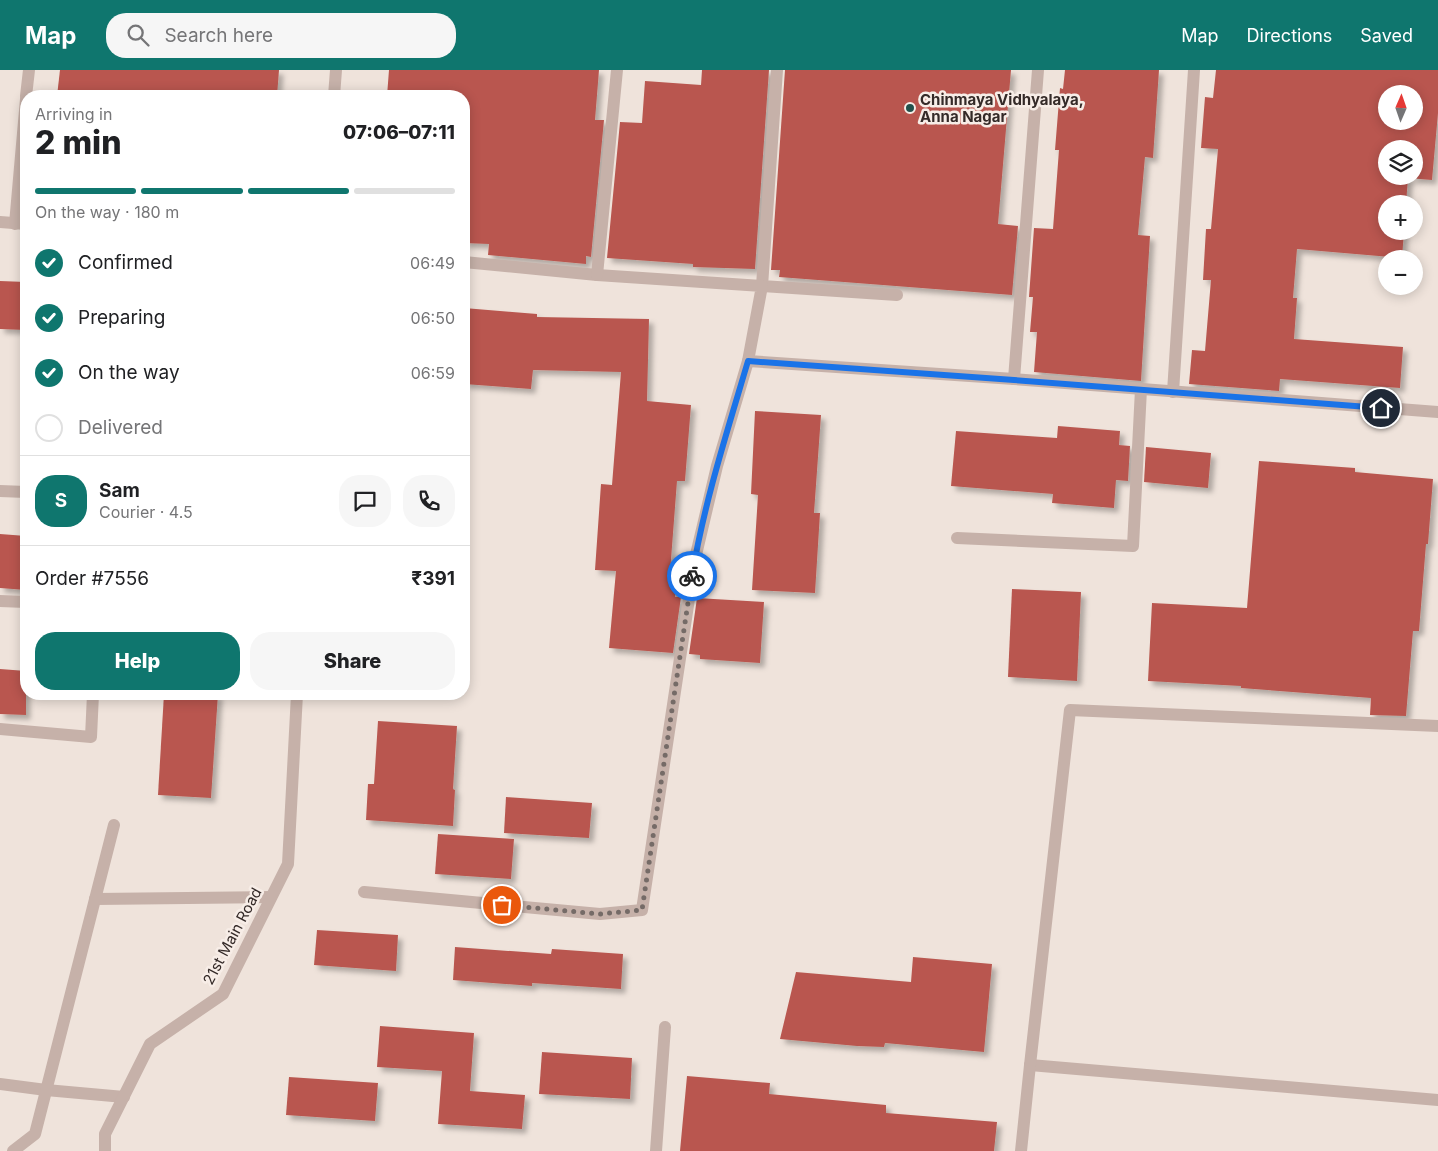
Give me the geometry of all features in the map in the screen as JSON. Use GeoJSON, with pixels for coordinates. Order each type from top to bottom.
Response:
{"type":"FeatureCollection","features":[{"type":"Feature","properties":{"kind":"street"},"geometry":{"type":"LineString","coordinates":[[27,90],[29,70]]}},
{"type":"Feature","properties":{"kind":"street"},"geometry":{"type":"LineString","coordinates":[[334,90],[336,70]]}},
{"type":"Feature","properties":{"kind":"street"},"geometry":{"type":"LineString","coordinates":[[596,275],[617,70]]}},
{"type":"Feature","properties":{"kind":"street"},"geometry":{"type":"LineString","coordinates":[[364,892],[600,914],[642,910],[695,559],[716,466],[748,361],[762,286],[778,70]]}},
{"type":"Feature","properties":{"kind":"street"},"geometry":{"type":"LineString","coordinates":[[1014,380],[1038,70]]}},
{"type":"Feature","properties":{"kind":"street"},"geometry":{"type":"LineString","coordinates":[[1173,392],[1194,70]]}},
{"type":"Feature","properties":{"kind":"street"},"geometry":{"type":"LineString","coordinates":[[0,222],[20,224]]}},
{"type":"Feature","properties":{"kind":"street"},"geometry":{"type":"LineString","coordinates":[[470,263],[596,275],[897,295]]}},
{"type":"Feature","properties":{"kind":"street"},"geometry":{"type":"LineString","coordinates":[[748,361],[1438,412]]}},
{"type":"Feature","properties":{"kind":"street"},"geometry":{"type":"LineString","coordinates":[[957,538],[1133,546],[1142,389]]}},
{"type":"Feature","properties":{"kind":"street"},"geometry":{"type":"LineString","coordinates":[[0,491],[20,492]]}},
{"type":"Feature","properties":{"kind":"street"},"geometry":{"type":"LineString","coordinates":[[0,601],[20,602]]}},
{"type":"Feature","properties":{"kind":"street"},"geometry":{"type":"LineString","coordinates":[[0,729],[91,737],[93,700]]}},
{"type":"Feature","properties":{"kind":"street","name":"21st Main Road"},"geometry":{"type":"LineString","coordinates":[[104,1151],[105,1134],[150,1044],[223,994],[288,864],[297,700]]}},
{"type":"Feature","properties":{"kind":"street"},"geometry":{"type":"LineString","coordinates":[[1021,1151],[1070,710],[1438,726]]}},
{"type":"Feature","properties":{"kind":"street"},"geometry":{"type":"LineString","coordinates":[[13,1151],[35,1134],[114,825]]}},
{"type":"Feature","properties":{"kind":"street"},"geometry":{"type":"LineString","coordinates":[[95,899],[271,897]]}},
{"type":"Feature","properties":{"kind":"street"},"geometry":{"type":"LineString","coordinates":[[656,1151],[665,1027]]}},
{"type":"Feature","properties":{"kind":"street"},"geometry":{"type":"LineString","coordinates":[[1030,1065],[1438,1100]]}},
{"type":"Feature","properties":{"kind":"street"},"geometry":{"type":"LineString","coordinates":[[0,1084],[124,1097]]}},
{"type":"Feature","properties":{"kind":"building"},"geometry":{"type":"Polygon","coordinates":[[[60,70],[279,70],[277,90],[58,90],[60,70]]]}},
{"type":"Feature","properties":{"kind":"building"},"geometry":{"type":"Polygon","coordinates":[[[389,70],[599,70],[595,120],[604,120],[591,257],[586,256],[586,264],[488,255],[489,244],[470,243],[470,90],[387,90],[389,70]]]}},
{"type":"Feature","properties":{"kind":"building"},"geometry":{"type":"Polygon","coordinates":[[[702,70],[769,70],[755,269],[693,267],[693,264],[607,258],[620,122],[642,123],[645,81],[701,85],[702,70]]]}},
{"type":"Feature","properties":{"kind":"building"},"geometry":{"type":"Polygon","coordinates":[[[785,70],[1011,70],[998,224],[1018,226],[1012,295],[779,277],[780,270],[771,270],[785,70]]]}},
{"type":"Feature","properties":{"kind":"building"},"geometry":{"type":"Polygon","coordinates":[[[1065,70],[1159,70],[1153,158],[1145,157],[1138,235],[1150,236],[1141,381],[1034,372],[1037,332],[1030,332],[1033,297],[1029,297],[1034,228],[1053,229],[1059,150],[1055,150],[1060,88],[1063,89],[1065,70]]]}},
{"type":"Feature","properties":{"kind":"building"},"geometry":{"type":"Polygon","coordinates":[[[1216,70],[1438,70],[1438,113],[1432,180],[1423,179],[1423,140],[1378,140],[1378,185],[1407,185],[1407,195],[1378,195],[1378,240],[1403,240],[1403,250],[1378,250],[1378,256],[1297,249],[1293,298],[1297,298],[1294,339],[1403,347],[1400,388],[1280,379],[1279,391],[1189,384],[1192,350],[1205,351],[1211,280],[1203,280],[1206,229],[1211,229],[1218,149],[1201,148],[1205,97],[1213,98],[1216,70]]]}},
{"type":"Feature","properties":{"kind":"building"},"geometry":{"type":"Polygon","coordinates":[[[0,281],[20,282],[20,330],[0,329],[0,281]]]}},
{"type":"Feature","properties":{"kind":"building"},"geometry":{"type":"Polygon","coordinates":[[[470,308],[537,314],[537,317],[649,319],[647,401],[691,405],[685,481],[677,481],[669,586],[676,587],[675,597],[681,597],[673,653],[609,648],[616,571],[595,570],[601,484],[612,485],[621,372],[533,370],[531,389],[470,384],[470,308]]]}},
{"type":"Feature","properties":{"kind":"building"},"geometry":{"type":"Polygon","coordinates":[[[755,411],[821,415],[814,513],[820,513],[815,593],[752,590],[758,495],[751,494],[755,411]]]}},
{"type":"Feature","properties":{"kind":"building"},"geometry":{"type":"Polygon","coordinates":[[[1058,426],[1120,431],[1119,445],[1130,446],[1128,481],[1116,480],[1114,508],[1052,503],[1053,494],[951,486],[956,431],[1057,438],[1058,426]]]}},
{"type":"Feature","properties":{"kind":"building"},"geometry":{"type":"Polygon","coordinates":[[[1146,447],[1211,453],[1208,488],[1144,482],[1146,447]]]}},
{"type":"Feature","properties":{"kind":"building"},"geometry":{"type":"Polygon","coordinates":[[[1259,461],[1355,468],[1355,472],[1433,479],[1419,631],[1413,631],[1406,716],[1370,715],[1371,698],[1241,688],[1241,686],[1148,681],[1152,603],[1247,608],[1259,461]]]}},
{"type":"Feature","properties":{"kind":"building"},"geometry":{"type":"Polygon","coordinates":[[[0,534],[20,536],[20,590],[0,588],[0,534]]]}},
{"type":"Feature","properties":{"kind":"building"},"geometry":{"type":"Polygon","coordinates":[[[1012,589],[1081,592],[1077,681],[1008,677],[1012,589]]]}},
{"type":"Feature","properties":{"kind":"building"},"geometry":{"type":"Polygon","coordinates":[[[697,598],[764,602],[760,663],[700,659],[700,655],[689,654],[697,598]]]}},
{"type":"Feature","properties":{"kind":"building"},"geometry":{"type":"Polygon","coordinates":[[[0,669],[20,671],[20,700],[26,700],[26,715],[0,714],[0,669]]]}},
{"type":"Feature","properties":{"kind":"building"},"geometry":{"type":"Polygon","coordinates":[[[164,700],[218,700],[211,798],[158,795],[164,700]]]}},
{"type":"Feature","properties":{"kind":"building"},"geometry":{"type":"Polygon","coordinates":[[[378,721],[457,726],[453,826],[366,820],[368,784],[374,784],[378,721]]]}},
{"type":"Feature","properties":{"kind":"building"},"geometry":{"type":"Polygon","coordinates":[[[506,797],[592,803],[589,838],[504,833],[506,797]]]}},
{"type":"Feature","properties":{"kind":"building"},"geometry":{"type":"Polygon","coordinates":[[[438,834],[514,839],[511,879],[435,874],[438,834]]]}},
{"type":"Feature","properties":{"kind":"building"},"geometry":{"type":"Polygon","coordinates":[[[317,930],[398,935],[396,971],[314,965],[317,930]]]}},
{"type":"Feature","properties":{"kind":"building"},"geometry":{"type":"Polygon","coordinates":[[[455,947],[551,954],[552,949],[623,954],[621,989],[532,983],[532,986],[453,980],[455,947]]]}},
{"type":"Feature","properties":{"kind":"building"},"geometry":{"type":"Polygon","coordinates":[[[913,957],[992,964],[984,1052],[885,1043],[884,1047],[857,1046],[780,1039],[796,972],[911,982],[913,957]]]}},
{"type":"Feature","properties":{"kind":"building"},"geometry":{"type":"Polygon","coordinates":[[[380,1026],[474,1033],[470,1091],[525,1095],[522,1129],[438,1124],[442,1071],[377,1067],[380,1026]]]}},
{"type":"Feature","properties":{"kind":"building"},"geometry":{"type":"Polygon","coordinates":[[[542,1052],[632,1058],[630,1099],[539,1094],[542,1052]]]}},
{"type":"Feature","properties":{"kind":"building"},"geometry":{"type":"Polygon","coordinates":[[[687,1076],[770,1083],[769,1094],[886,1105],[886,1113],[997,1122],[994,1151],[680,1151],[687,1076]]]}},
{"type":"Feature","properties":{"kind":"building"},"geometry":{"type":"Polygon","coordinates":[[[289,1077],[378,1083],[375,1121],[286,1115],[289,1077]]]}},
{"type":"Feature","properties":{"kind":"way so far"},"geometry":{"type":"LineString","coordinates":[[502,905],[600,914],[642,910],[692,576]]}},
{"type":"Feature","properties":{"kind":"place","name":"Chinmaya Vidhyalaya, Anna Nagar"},"geometry":{"type":"Point","coordinates":[910,108]}},
{"type":"Feature","properties":{"kind":"route"},"geometry":{"type":"LineString","coordinates":[[692,576],[716,466],[748,361],[1381,408]]}}]}
